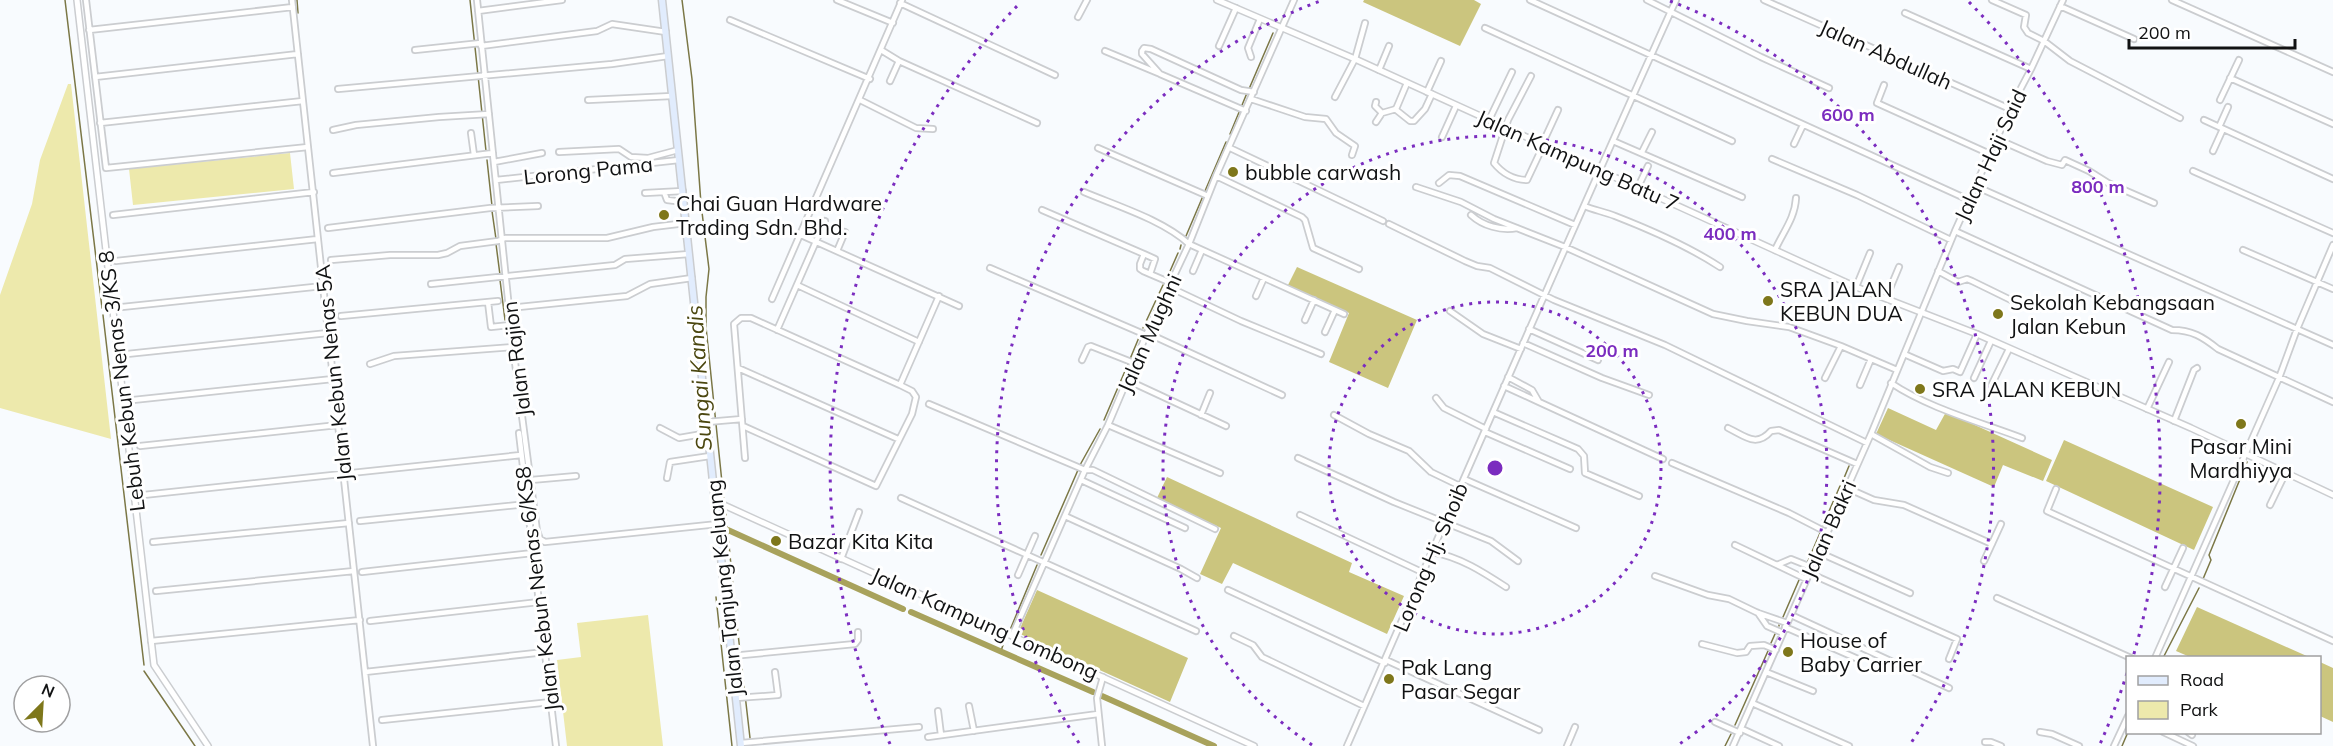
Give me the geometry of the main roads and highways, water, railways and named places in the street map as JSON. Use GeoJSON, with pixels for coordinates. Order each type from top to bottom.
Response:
{"type":"FeatureCollection","features":[{"type":"Feature","properties":{"kind":"main road","name":"Jalan Tanjung Keluang"},"geometry":{"type":"LineString","coordinates":[[662,0],[663,56],[672,96],[678,150],[675,160],[683,191],[687,279],[712,422],[708,433],[710,456],[741,745]]}},
{"type":"Feature","properties":{"kind":"waterway"},"geometry":{"type":"LineString","coordinates":[[65,0],[102,308]]}},
{"type":"Feature","properties":{"kind":"waterway"},"geometry":{"type":"LineString","coordinates":[[297,0],[298,13]]}},
{"type":"Feature","properties":{"kind":"waterway"},"geometry":{"type":"LineString","coordinates":[[470,0],[486,151]]}},
{"type":"Feature","properties":{"kind":"waterway","name":"Sungai Kandis"},"geometry":{"type":"LineString","coordinates":[[682,0],[692,79],[701,204],[709,269],[706,327],[724,502]]}},
{"type":"Feature","properties":{"kind":"waterway"},"geometry":{"type":"LineString","coordinates":[[1249,89],[1273,33]]}},
{"type":"Feature","properties":{"kind":"waterway"},"geometry":{"type":"LineString","coordinates":[[1230,134],[1247,93]]}},
{"type":"Feature","properties":{"kind":"waterway"},"geometry":{"type":"LineString","coordinates":[[1205,191],[1226,142]]}},
{"type":"Feature","properties":{"kind":"waterway"},"geometry":{"type":"LineString","coordinates":[[487,160],[492,206]]}},
{"type":"Feature","properties":{"kind":"waterway"},"geometry":{"type":"LineString","coordinates":[[1186,236],[1203,196]]}},
{"type":"Feature","properties":{"kind":"waterway"},"geometry":{"type":"LineString","coordinates":[[492,211],[496,239]]}},
{"type":"Feature","properties":{"kind":"waterway"},"geometry":{"type":"LineString","coordinates":[[496,244],[500,275]]}},
{"type":"Feature","properties":{"kind":"waterway"},"geometry":{"type":"LineString","coordinates":[[1180,249],[1181,245]]}},
{"type":"Feature","properties":{"kind":"waterway"},"geometry":{"type":"LineString","coordinates":[[1167,278],[1178,253]]}},
{"type":"Feature","properties":{"kind":"waterway"},"geometry":{"type":"LineString","coordinates":[[500,280],[505,320]]}},
{"type":"Feature","properties":{"kind":"waterway"},"geometry":{"type":"LineString","coordinates":[[1143,328],[1163,285]]}},
{"type":"Feature","properties":{"kind":"waterway"},"geometry":{"type":"LineString","coordinates":[[103,315],[144,665]]}},
{"type":"Feature","properties":{"kind":"waterway"},"geometry":{"type":"LineString","coordinates":[[1130,359],[1140,335]]}},
{"type":"Feature","properties":{"kind":"waterway"},"geometry":{"type":"LineString","coordinates":[[1104,420],[1128,364]]}},
{"type":"Feature","properties":{"kind":"waterway"},"geometry":{"type":"LineString","coordinates":[[1080,465],[1100,429]]}},
{"type":"Feature","properties":{"kind":"waterway"},"geometry":{"type":"LineString","coordinates":[[2203,579],[2211,560],[2209,555],[2247,462]]}},
{"type":"Feature","properties":{"kind":"waterway"},"geometry":{"type":"LineString","coordinates":[[1844,478],[1849,466]]}},
{"type":"Feature","properties":{"kind":"waterway"},"geometry":{"type":"LineString","coordinates":[[1041,555],[1078,470]]}},
{"type":"Feature","properties":{"kind":"waterway"},"geometry":{"type":"LineString","coordinates":[[1823,525],[1840,486]]}},
{"type":"Feature","properties":{"kind":"waterway","name":"Sungai Kandis"},"geometry":{"type":"LineString","coordinates":[[726,514],[736,617]]}},
{"type":"Feature","properties":{"kind":"waterway"},"geometry":{"type":"LineString","coordinates":[[728,530],[903,609]]}},
{"type":"Feature","properties":{"kind":"waterway"},"geometry":{"type":"LineString","coordinates":[[1808,561],[1820,533]]}},
{"type":"Feature","properties":{"kind":"waterway"},"geometry":{"type":"LineString","coordinates":[[1010,630],[1037,565]]}},
{"type":"Feature","properties":{"kind":"waterway"},"geometry":{"type":"LineString","coordinates":[[1783,617],[1799,580]]}},
{"type":"Feature","properties":{"kind":"waterway"},"geometry":{"type":"LineString","coordinates":[[2164,656],[2199,588]]}},
{"type":"Feature","properties":{"kind":"waterway"},"geometry":{"type":"LineString","coordinates":[[716,597],[732,746]]}},
{"type":"Feature","properties":{"kind":"waterway"},"geometry":{"type":"LineString","coordinates":[[911,612],[1093,692]]}},
{"type":"Feature","properties":{"kind":"waterway","name":"Sungai Kandis"},"geometry":{"type":"LineString","coordinates":[[737,625],[750,738]]}},
{"type":"Feature","properties":{"kind":"waterway"},"geometry":{"type":"LineString","coordinates":[[1771,643],[1775,634]]}},
{"type":"Feature","properties":{"kind":"waterway"},"geometry":{"type":"LineString","coordinates":[[1001,651],[1003,645]]}},
{"type":"Feature","properties":{"kind":"waterway"},"geometry":{"type":"LineString","coordinates":[[1735,725],[1768,651]]}},
{"type":"Feature","properties":{"kind":"waterway"},"geometry":{"type":"LineString","coordinates":[[144,671],[195,746]]}},
{"type":"Feature","properties":{"kind":"waterway"},"geometry":{"type":"LineString","coordinates":[[1102,696],[1214,746]]}},
{"type":"Feature","properties":{"kind":"waterway"},"geometry":{"type":"LineString","coordinates":[[1725,746],[1731,734]]}},
{"type":"Feature","properties":{"kind":"waterway"},"geometry":{"type":"LineString","coordinates":[[2122,746],[2127,734]]}},
{"type":"Feature","properties":{"kind":"place","name":"bubble carwash"},"geometry":{"type":"Point","coordinates":[1233,172]}},
{"type":"Feature","properties":{"kind":"place","name":"Chai Guan Hardware Trading Sdn. Bhd."},"geometry":{"type":"Point","coordinates":[664,215]}},
{"type":"Feature","properties":{"kind":"place","name":"SRA JALAN KEBUN DUA"},"geometry":{"type":"Point","coordinates":[1768,301]}},
{"type":"Feature","properties":{"kind":"place","name":"Sekolah Kebangsaan Jalan Kebun"},"geometry":{"type":"Point","coordinates":[1998,314]}},
{"type":"Feature","properties":{"kind":"place","name":"SRA JALAN KEBUN"},"geometry":{"type":"Point","coordinates":[1920,389]}},
{"type":"Feature","properties":{"kind":"place","name":"Pasar Mini Mardhiyya"},"geometry":{"type":"Point","coordinates":[2241,424]}},
{"type":"Feature","properties":{"kind":"place","name":"Bazar Kita Kita"},"geometry":{"type":"Point","coordinates":[776,541]}},
{"type":"Feature","properties":{"kind":"place","name":"House of Baby Carrier"},"geometry":{"type":"Point","coordinates":[1788,652]}},
{"type":"Feature","properties":{"kind":"place","name":"Pak Lang Pasar Segar"},"geometry":{"type":"Point","coordinates":[1389,679]}}]}
